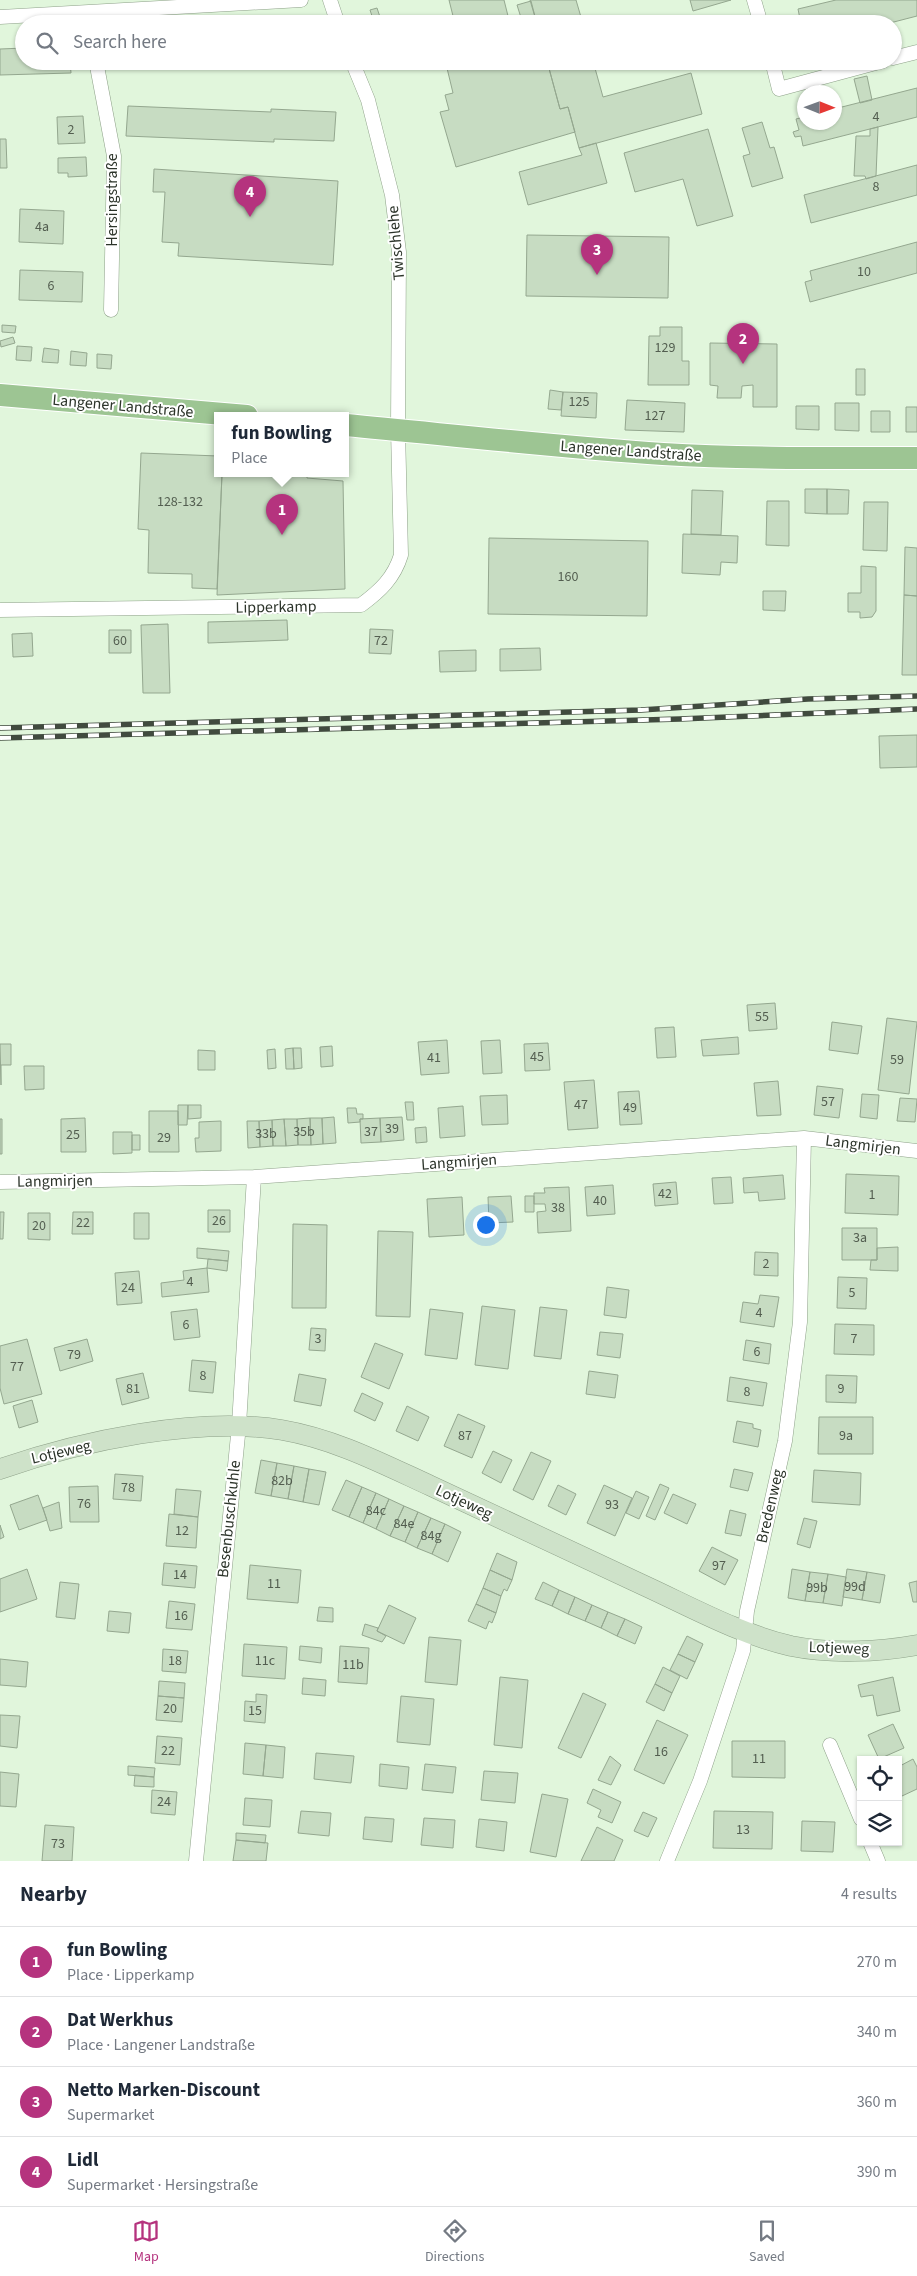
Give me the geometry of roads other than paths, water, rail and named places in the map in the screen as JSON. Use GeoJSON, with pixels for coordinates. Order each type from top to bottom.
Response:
{"type":"FeatureCollection","features":[{"type":"Feature","properties":{"kind":"main road","name":"Langener Landstraße"},"geometry":{"type":"LineString","coordinates":[[0,395],[214,413]]}},
{"type":"Feature","properties":{"kind":"main road","name":"Langener Landstraße"},"geometry":{"type":"LineString","coordinates":[[349,425],[496,441],[671,454],[766,458],[917,458]]}},
{"type":"Feature","properties":{"kind":"street"},"geometry":{"type":"LineString","coordinates":[[128,15],[301,0]]}},
{"type":"Feature","properties":{"kind":"street"},"geometry":{"type":"LineString","coordinates":[[330,0],[335,15]]}},
{"type":"Feature","properties":{"kind":"street"},"geometry":{"type":"LineString","coordinates":[[754,0],[758,15]]}},
{"type":"Feature","properties":{"kind":"street"},"geometry":{"type":"LineString","coordinates":[[0,17],[15,17]]}},
{"type":"Feature","properties":{"kind":"street"},"geometry":{"type":"LineString","coordinates":[[902,56],[917,52]]}},
{"type":"Feature","properties":{"kind":"street","name":"Hersingstraße"},"geometry":{"type":"LineString","coordinates":[[98,70],[114,156],[111,310]]}},
{"type":"Feature","properties":{"kind":"street","name":"Twischlehe"},"geometry":{"type":"LineString","coordinates":[[356,70],[368,100],[392,195],[400,252],[398,430]]}},
{"type":"Feature","properties":{"kind":"street"},"geometry":{"type":"LineString","coordinates":[[774,70],[779,89],[850,70]]}},
{"type":"Feature","properties":{"kind":"street","name":"Lipperkamp"},"geometry":{"type":"LineString","coordinates":[[0,610],[361,605],[380,591],[396,570],[401,555],[398,430]]}},
{"type":"Feature","properties":{"kind":"street","name":"Langmirjen"},"geometry":{"type":"LineString","coordinates":[[0,1182],[254,1177],[804,1138],[917,1151]]}},
{"type":"Feature","properties":{"kind":"street","name":"Bredenweg"},"geometry":{"type":"LineString","coordinates":[[667,1861],[703,1772],[742,1651],[747,1611],[785,1441],[800,1322],[804,1138]]}},
{"type":"Feature","properties":{"kind":"street","name":"Besenbuschkuhle"},"geometry":{"type":"LineString","coordinates":[[196,1861],[239,1426],[254,1177]]}},
{"type":"Feature","properties":{"kind":"street","name":"Lotjeweg"},"geometry":{"type":"LineString","coordinates":[[0,1469],[40,1455],[184,1428],[239,1426],[282,1430],[347,1448],[745,1632],[794,1646],[848,1651],[917,1646]]}},
{"type":"Feature","properties":{"kind":"street"},"geometry":{"type":"LineString","coordinates":[[830,1745],[857,1809]]}},
{"type":"Feature","properties":{"kind":"street"},"geometry":{"type":"LineString","coordinates":[[872,1846],[878,1861]]}},
{"type":"Feature","properties":{"kind":"railway"},"geometry":{"type":"LineString","coordinates":[[0,728],[641,710],[808,699],[917,696]]}},
{"type":"Feature","properties":{"kind":"railway"},"geometry":{"type":"LineString","coordinates":[[0,738],[680,719],[917,709]]}},
{"type":"Feature","properties":{"kind":"place","name":"Lidl"},"geometry":{"type":"Point","coordinates":[250,217]}},
{"type":"Feature","properties":{"kind":"place","name":"Netto Marken-Discount"},"geometry":{"type":"Point","coordinates":[597,275]}},
{"type":"Feature","properties":{"kind":"place","name":"Dat Werkhus"},"geometry":{"type":"Point","coordinates":[743,364]}},
{"type":"Feature","properties":{"kind":"place","name":"fun Bowling"},"geometry":{"type":"Point","coordinates":[282,535]}}]}
